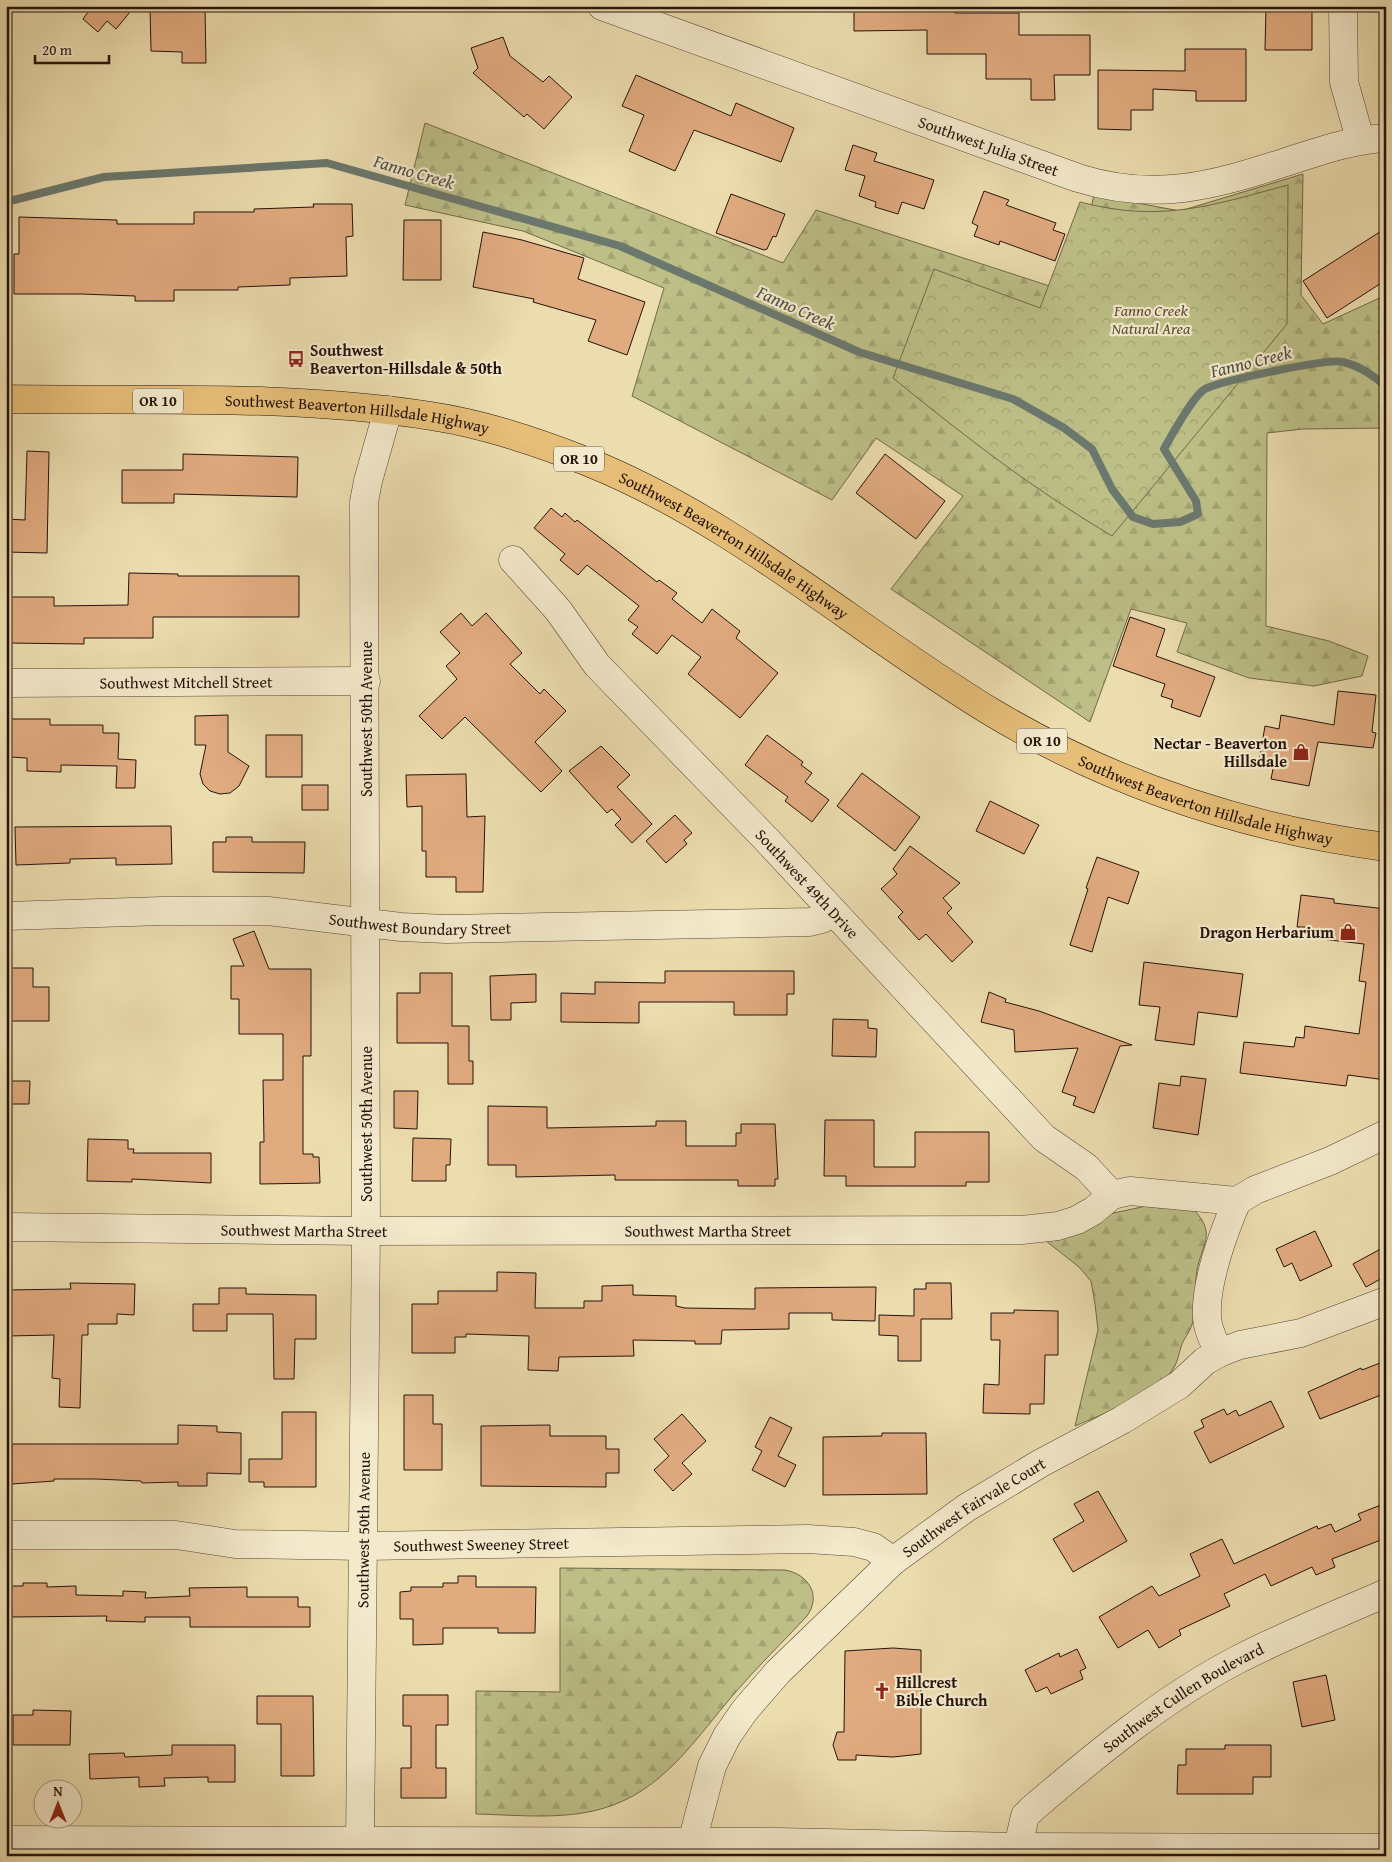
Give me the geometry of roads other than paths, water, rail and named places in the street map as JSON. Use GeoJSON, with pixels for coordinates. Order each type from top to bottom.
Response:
{"type":"FeatureCollection","features":[{"type":"Feature","properties":{"kind":"main road","name":"Southwest Beaverton Hillsdale Highway"},"geometry":{"type":"LineString","coordinates":[[6,399],[340,405],[454,420],[506,434],[586,461],[668,498],[754,551],[990,711],[1039,739],[1100,770],[1164,795],[1243,819],[1281,829],[1386,847]]}},
{"type":"Feature","properties":{"kind":"street","name":"Southwest Julia Street"},"geometry":{"type":"LineString","coordinates":[[602,6],[1078,178],[1123,190],[1148,191],[1216,183],[1373,138]]}},
{"type":"Feature","properties":{"kind":"street"},"geometry":{"type":"LineString","coordinates":[[1343,6],[1344,82],[1373,138]]}},
{"type":"Feature","properties":{"kind":"street","name":"Southwest 50th Avenue"},"geometry":{"type":"LineString","coordinates":[[360,1842],[366,1231],[366,681],[364,502],[388,410]]}},
{"type":"Feature","properties":{"kind":"street","name":"Southwest 49th Drive"},"geometry":{"type":"LineString","coordinates":[[513,560],[558,610],[596,665],[766,839],[1044,1138],[1086,1167],[1112,1195]]}},
{"type":"Feature","properties":{"kind":"street","name":"Southwest Mitchell Street"},"geometry":{"type":"LineString","coordinates":[[6,683],[366,681]]}},
{"type":"Feature","properties":{"kind":"street","name":"Southwest Boundary Street"},"geometry":{"type":"LineString","coordinates":[[6,916],[215,910],[268,911],[366,923],[446,929],[800,923],[822,919],[832,911]]}},
{"type":"Feature","properties":{"kind":"street"},"geometry":{"type":"LineString","coordinates":[[1112,1195],[1130,1191],[1237,1201],[1255,1190],[1330,1161],[1386,1134]]}},
{"type":"Feature","properties":{"kind":"street","name":"Southwest Martha Street"},"geometry":{"type":"LineString","coordinates":[[6,1227],[366,1231],[1022,1230],[1058,1226],[1077,1220],[1093,1212],[1112,1195]]}},
{"type":"Feature","properties":{"kind":"street"},"geometry":{"type":"LineString","coordinates":[[1219,1353],[1206,1316],[1218,1253],[1237,1201]]}},
{"type":"Feature","properties":{"kind":"street","name":"Southwest Fairvale Court"},"geometry":{"type":"LineString","coordinates":[[692,1849],[712,1766],[727,1736],[745,1710],[778,1672],[893,1561],[966,1508],[1041,1463],[1122,1420],[1178,1385],[1201,1365],[1219,1353],[1240,1345],[1301,1333],[1386,1301]]}},
{"type":"Feature","properties":{"kind":"street","name":"Southwest Sweeney Street"},"geometry":{"type":"LineString","coordinates":[[6,1535],[176,1535],[234,1544],[364,1546],[808,1539],[854,1542],[873,1547],[893,1561]]}},
{"type":"Feature","properties":{"kind":"street","name":"Southwest Cullen Boulevard"},"geometry":{"type":"LineString","coordinates":[[1018,1847],[1025,1816],[1102,1751],[1196,1684],[1237,1660],[1386,1593]]}},
{"type":"Feature","properties":{"kind":"street"},"geometry":{"type":"LineString","coordinates":[[6,1840],[360,1842],[407,1849],[1386,1848]]}},
{"type":"Feature","properties":{"kind":"waterway","name":"Fanno Creek"},"geometry":{"type":"LineString","coordinates":[[6,202],[104,177],[327,163],[620,246],[859,352],[1013,399],[1064,428],[1092,449],[1112,489],[1133,517],[1153,524],[1180,522],[1198,514],[1196,501],[1164,449],[1189,407],[1205,389],[1274,371],[1334,362],[1343,362],[1360,368],[1386,386]]}},
{"type":"Feature","properties":{"kind":"place","name":"Southwest Beaverton-Hillsdale & 50th"},"geometry":{"type":"Point","coordinates":[296,359]}},
{"type":"Feature","properties":{"kind":"place","name":"Nectar - Beaverton Hillsdale"},"geometry":{"type":"Point","coordinates":[1301,752]}},
{"type":"Feature","properties":{"kind":"place","name":"Dragon Herbarium"},"geometry":{"type":"Point","coordinates":[1348,932]}},
{"type":"Feature","properties":{"kind":"place","name":"Hillcrest Bible Church"},"geometry":{"type":"Point","coordinates":[882,1691]}},
{"type":"Feature","properties":{"kind":"park label","name":"Fanno Creek Natural Area"},"geometry":{"type":"Point","coordinates":[1151,319]}}]}
